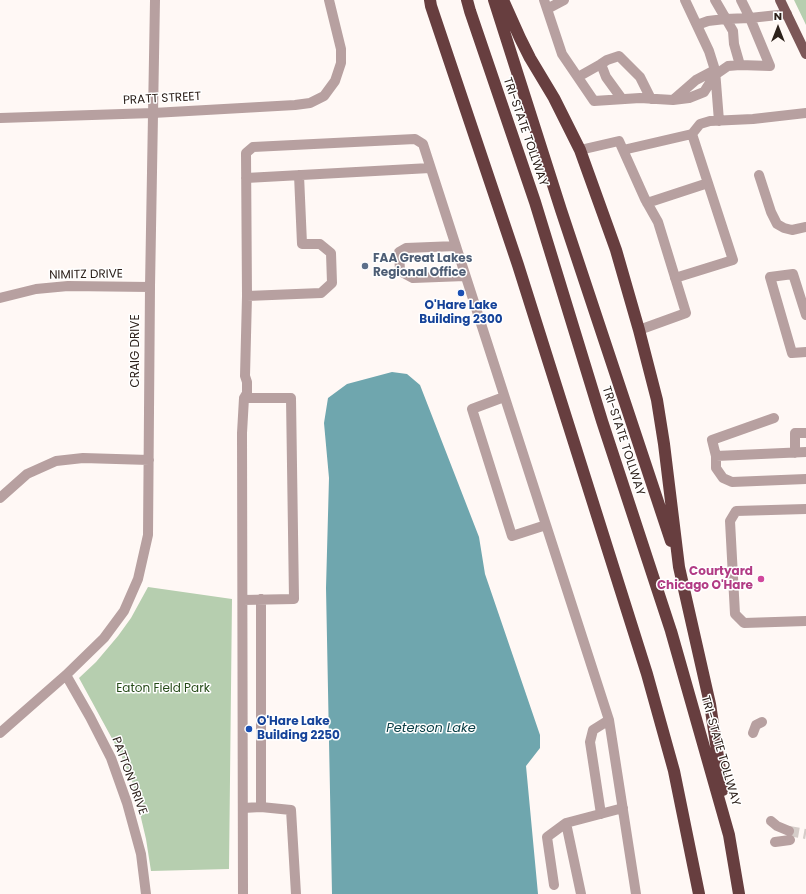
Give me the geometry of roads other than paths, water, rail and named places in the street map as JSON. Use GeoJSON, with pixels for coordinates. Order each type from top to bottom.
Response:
{"type":"FeatureCollection","features":[{"type":"Feature","properties":{"kind":"highway","name":"TRI-STATE TOLLWAY"},"geometry":{"type":"LineString","coordinates":[[467,0],[535,202],[602,421],[671,631],[729,834],[739,894]]}},
{"type":"Feature","properties":{"kind":"highway"},"geometry":{"type":"LineString","coordinates":[[494,0],[563,217],[679,567],[710,704],[729,834]]}},
{"type":"Feature","properties":{"kind":"highway"},"geometry":{"type":"LineString","coordinates":[[503,0],[530,58],[554,98],[580,150],[616,250],[657,400],[679,567]]}},
{"type":"Feature","properties":{"kind":"highway"},"geometry":{"type":"LineString","coordinates":[[429,2],[518,266],[647,674],[674,771],[699,894]]}},
{"type":"Feature","properties":{"kind":"main road"},"geometry":{"type":"LineString","coordinates":[[780,0],[806,54]]}},
{"type":"Feature","properties":{"kind":"street","name":"CRAIG DRIVE"},"geometry":{"type":"LineString","coordinates":[[0,733],[66,675],[104,638],[124,611],[138,579],[148,535],[150,287],[155,0]]}},
{"type":"Feature","properties":{"kind":"street","name":"PRATT STREET"},"geometry":{"type":"LineString","coordinates":[[0,118],[153,113],[310,103],[324,96],[335,81],[341,63],[340,49],[329,0]]}},
{"type":"Feature","properties":{"kind":"street"},"geometry":{"type":"LineString","coordinates":[[564,0],[546,4],[562,54],[594,101],[622,99],[673,100],[689,98],[704,92],[715,72]]}},
{"type":"Feature","properties":{"kind":"street"},"geometry":{"type":"LineString","coordinates":[[685,0],[709,51],[715,72],[719,120]]}},
{"type":"Feature","properties":{"kind":"street"},"geometry":{"type":"LineString","coordinates":[[715,0],[733,31],[734,44],[740,65]]}},
{"type":"Feature","properties":{"kind":"street"},"geometry":{"type":"LineString","coordinates":[[673,100],[696,80],[728,66],[770,66],[741,0]]}},
{"type":"Feature","properties":{"kind":"street"},"geometry":{"type":"LineString","coordinates":[[697,25],[708,21],[787,14]]}},
{"type":"Feature","properties":{"kind":"street"},"geometry":{"type":"LineString","coordinates":[[578,77],[607,60],[619,56],[640,77],[651,99]]}},
{"type":"Feature","properties":{"kind":"street"},"geometry":{"type":"LineString","coordinates":[[601,64],[606,77],[622,99]]}},
{"type":"Feature","properties":{"kind":"street"},"geometry":{"type":"LineString","coordinates":[[623,150],[692,134],[700,124],[710,121],[753,119],[806,113]]}},
{"type":"Feature","properties":{"kind":"street"},"geometry":{"type":"LineString","coordinates":[[675,278],[733,260],[692,134]]}},
{"type":"Feature","properties":{"kind":"street"},"geometry":{"type":"LineString","coordinates":[[243,894],[242,433],[244,398],[241,393],[241,381],[246,376],[246,153],[253,147],[415,140],[423,144],[609,720],[636,894]]}},
{"type":"Feature","properties":{"kind":"street"},"geometry":{"type":"LineString","coordinates":[[580,150],[619,141],[647,203],[658,222],[686,313],[639,330]]}},
{"type":"Feature","properties":{"kind":"street"},"geometry":{"type":"LineString","coordinates":[[246,178],[430,168]]}},
{"type":"Feature","properties":{"kind":"street"},"geometry":{"type":"LineString","coordinates":[[247,296],[321,293],[332,283],[331,253],[320,244],[302,244],[299,175]]}},
{"type":"Feature","properties":{"kind":"street"},"geometry":{"type":"LineString","coordinates":[[759,175],[771,212],[777,224],[792,230],[806,227]]}},
{"type":"Feature","properties":{"kind":"street"},"geometry":{"type":"LineString","coordinates":[[647,203],[708,184]]}},
{"type":"Feature","properties":{"kind":"street"},"geometry":{"type":"LineString","coordinates":[[456,246],[406,248],[399,252],[400,271],[413,278],[465,276]]}},
{"type":"Feature","properties":{"kind":"street"},"geometry":{"type":"LineString","coordinates":[[806,315],[793,274],[770,277],[792,353],[806,352]]}},
{"type":"Feature","properties":{"kind":"street","name":"NIMITZ DRIVE"},"geometry":{"type":"LineString","coordinates":[[0,298],[36,289],[68,286],[150,287]]}},
{"type":"Feature","properties":{"kind":"street"},"geometry":{"type":"LineString","coordinates":[[243,600],[294,599],[291,398],[244,398]]}},
{"type":"Feature","properties":{"kind":"street"},"geometry":{"type":"LineString","coordinates":[[504,398],[472,409],[512,536],[546,525]]}},
{"type":"Feature","properties":{"kind":"street"},"geometry":{"type":"LineString","coordinates":[[774,418],[712,440],[716,456],[716,468],[723,478],[732,482],[806,479]]}},
{"type":"Feature","properties":{"kind":"street"},"geometry":{"type":"LineString","coordinates":[[795,453],[795,433],[806,433]]}},
{"type":"Feature","properties":{"kind":"street"},"geometry":{"type":"LineString","coordinates":[[716,456],[806,452]]}},
{"type":"Feature","properties":{"kind":"street"},"geometry":{"type":"LineString","coordinates":[[0,498],[27,474],[56,461],[83,458],[149,460]]}},
{"type":"Feature","properties":{"kind":"street"},"geometry":{"type":"LineString","coordinates":[[806,509],[736,511],[730,521],[734,614],[744,623],[806,621]]}},
{"type":"Feature","properties":{"kind":"street"},"geometry":{"type":"LineString","coordinates":[[261,599],[261,807]]}},
{"type":"Feature","properties":{"kind":"street","name":"PATTON DRIVE"},"geometry":{"type":"LineString","coordinates":[[66,675],[111,758],[127,803],[141,854],[146,894]]}},
{"type":"Feature","properties":{"kind":"street"},"geometry":{"type":"LineString","coordinates":[[243,679],[261,679]]}},
{"type":"Feature","properties":{"kind":"street"},"geometry":{"type":"LineString","coordinates":[[601,814],[590,742],[593,730],[609,720]]}},
{"type":"Feature","properties":{"kind":"street"},"geometry":{"type":"LineString","coordinates":[[753,733],[756,725],[762,722]]}},
{"type":"Feature","properties":{"kind":"street"},"geometry":{"type":"LineString","coordinates":[[243,808],[261,807],[291,810],[296,894]]}},
{"type":"Feature","properties":{"kind":"street"},"geometry":{"type":"LineString","coordinates":[[554,885],[547,837],[566,823],[623,808]]}},
{"type":"Feature","properties":{"kind":"street"},"geometry":{"type":"LineString","coordinates":[[771,821],[790,835],[776,842]]}},
{"type":"Feature","properties":{"kind":"street"},"geometry":{"type":"LineString","coordinates":[[566,823],[581,894]]}},
{"type":"Feature","properties":{"kind":"water","name":"Peterson Lake"},"geometry":{"type":"Polygon","coordinates":[[[392,372],[407,374],[420,385],[479,537],[485,574],[540,735],[540,748],[526,766],[538,894],[332,894],[326,588],[329,478],[324,423],[328,398],[347,384],[392,372]]]}},
{"type":"Feature","properties":{"kind":"tunnel"},"geometry":{"type":"LineString","coordinates":[[789,831],[806,834]]}},
{"type":"Feature","properties":{"kind":"place","name":"FAA Great Lakes Regional Office"},"geometry":{"type":"Point","coordinates":[365,266]}},
{"type":"Feature","properties":{"kind":"place","name":"O'Hare Lake Building 2300"},"geometry":{"type":"Point","coordinates":[461,293]}},
{"type":"Feature","properties":{"kind":"place","name":"Courtyard Chicago O'Hare"},"geometry":{"type":"Point","coordinates":[761,579]}},
{"type":"Feature","properties":{"kind":"place","name":"O'Hare Lake Building 2250"},"geometry":{"type":"Point","coordinates":[249,729]}},
{"type":"Feature","properties":{"kind":"park label","name":"Eaton Field Park"},"geometry":{"type":"Point","coordinates":[163,689]}}]}
